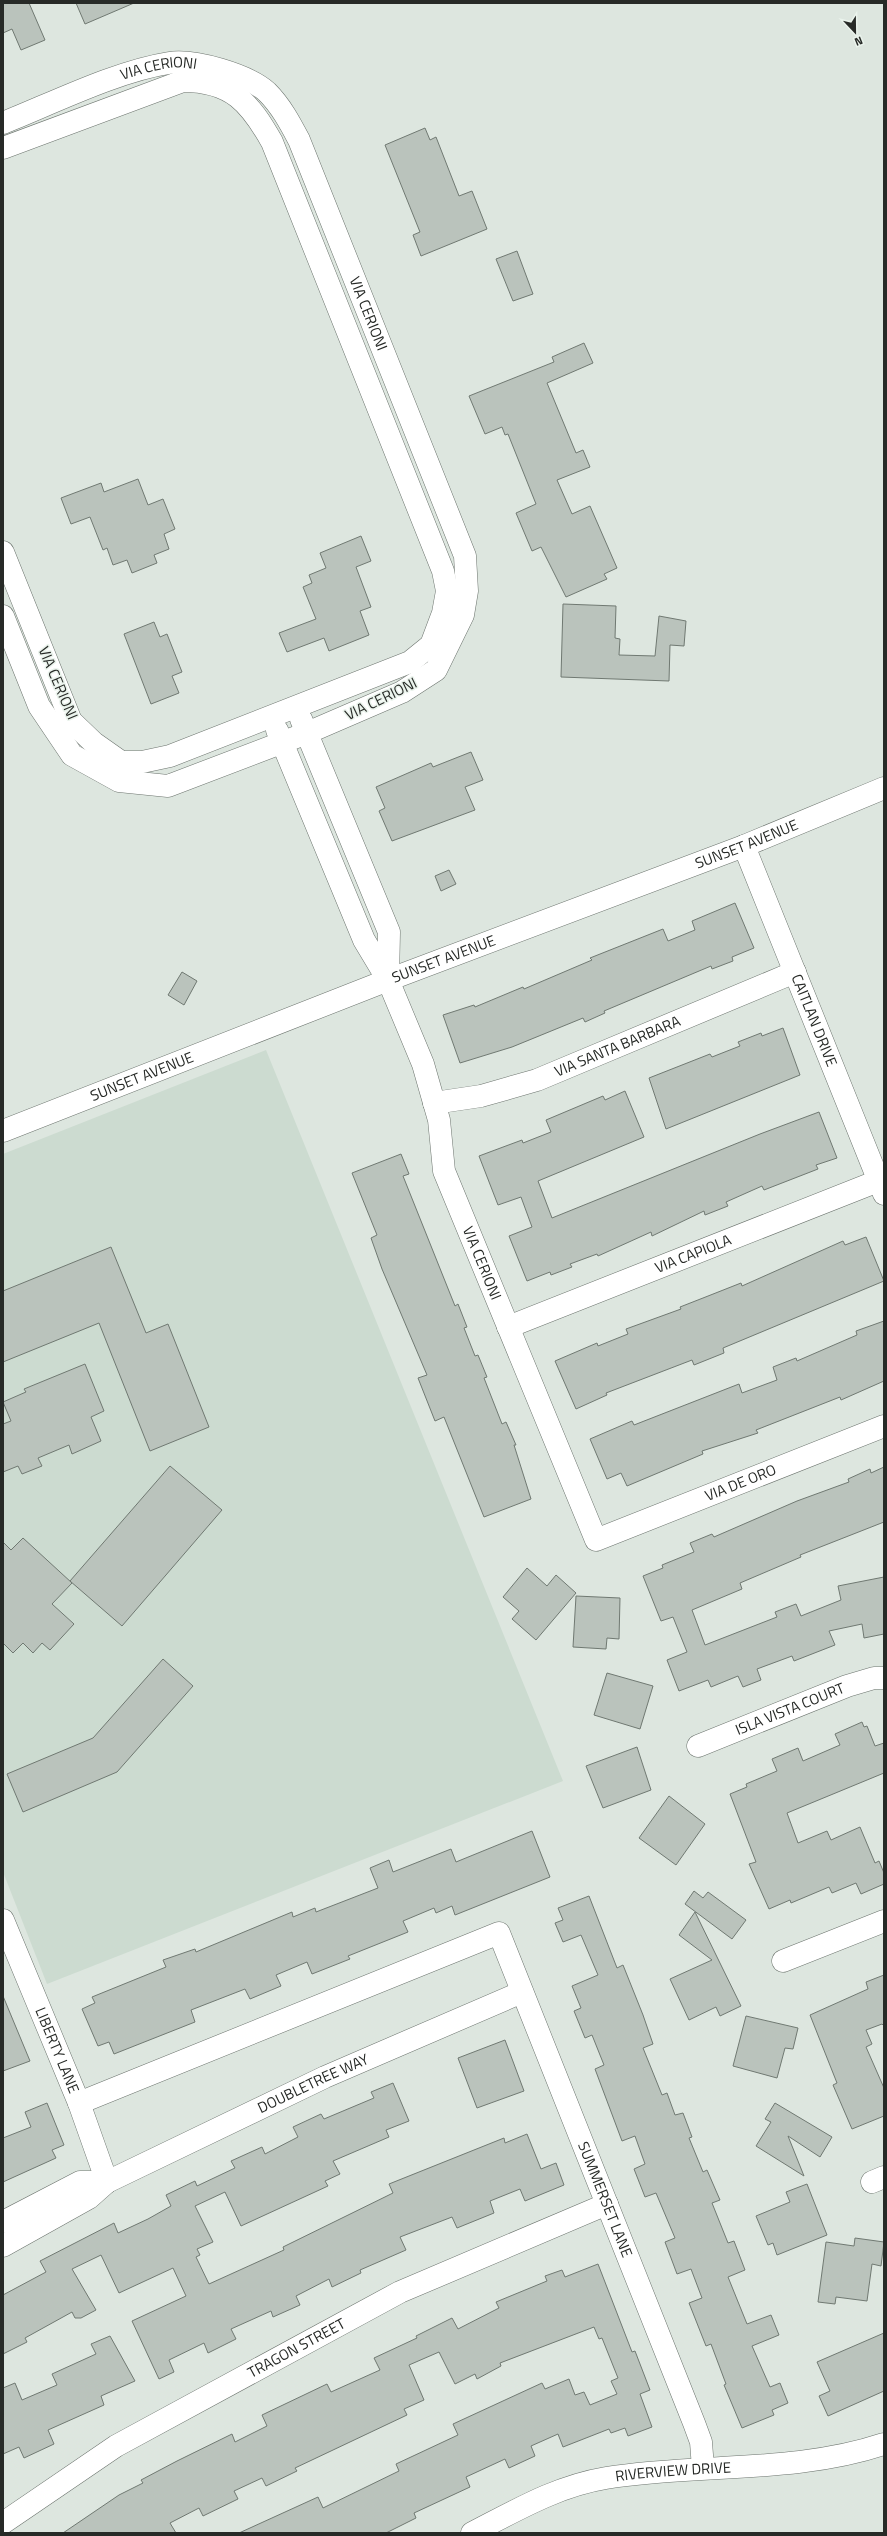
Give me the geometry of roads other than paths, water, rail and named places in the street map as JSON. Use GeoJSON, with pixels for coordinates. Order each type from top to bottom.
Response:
{"type":"FeatureCollection","features":[{"type":"Feature","properties":{"kind":"street","name":"VIA CERIONI"},"geometry":{"type":"LineString","coordinates":[[3,123],[143,69],[171,62],[203,64],[245,80],[266,92],[286,115],[299,140],[465,556],[467,591],[463,615],[436,670],[402,692],[307,733],[168,786],[119,781],[72,755],[59,739],[39,706],[3,616]]}},
{"type":"Feature","properties":{"kind":"street","name":"VIA CERIONI"},"geometry":{"type":"LineString","coordinates":[[3,148],[183,81],[201,81],[223,87],[254,110],[272,142],[444,571],[447,591],[443,613],[431,645],[410,662],[297,708],[170,756],[142,762],[121,762],[94,743],[71,721],[3,552]]}},
{"type":"Feature","properties":{"kind":"street","name":"VIA CERIONI"},"geometry":{"type":"LineString","coordinates":[[297,708],[389,932],[388,980]]}},
{"type":"Feature","properties":{"kind":"street","name":"VIA CERIONI"},"geometry":{"type":"LineString","coordinates":[[272,717],[364,940],[388,980],[423,1064],[439,1120],[444,1171],[596,1540]]}},
{"type":"Feature","properties":{"kind":"street","name":"SUNSET AVENUE"},"geometry":{"type":"LineString","coordinates":[[3,1131],[388,980],[744,846],[884,788]]}},
{"type":"Feature","properties":{"kind":"street","name":"CAITLAN DRIVE"},"geometry":{"type":"LineString","coordinates":[[744,846],[881,1188]]}},
{"type":"Feature","properties":{"kind":"street","name":"VIA SANTA BARBARA"},"geometry":{"type":"LineString","coordinates":[[434,1103],[481,1096],[537,1080],[795,972]]}},
{"type":"Feature","properties":{"kind":"street","name":"VIA CAPIOLA"},"geometry":{"type":"LineString","coordinates":[[508,1327],[881,1188]]}},
{"type":"Feature","properties":{"kind":"street","name":"VIA DE ORO"},"geometry":{"type":"LineString","coordinates":[[596,1540],[884,1426]]}},
{"type":"Feature","properties":{"kind":"street","name":"ISLA VISTA COURT"},"geometry":{"type":"LineString","coordinates":[[698,1746],[847,1686],[874,1678],[884,1678]]}},
{"type":"Feature","properties":{"kind":"street","name":"LIBERTY LANE"},"geometry":{"type":"LineString","coordinates":[[3,1920],[9,1952],[79,2102],[108,2182]]}},
{"type":"Feature","properties":{"kind":"street"},"geometry":{"type":"LineString","coordinates":[[783,1962],[884,1921]]}},
{"type":"Feature","properties":{"kind":"street","name":"SUMMERSET LANE"},"geometry":{"type":"LineString","coordinates":[[79,2102],[499,1933],[694,2422],[701,2442],[703,2468]]}},
{"type":"Feature","properties":{"kind":"street","name":"DOUBLETREE WAY"},"geometry":{"type":"LineString","coordinates":[[3,2246],[89,2198],[108,2182],[325,2077],[522,1992]]}},
{"type":"Feature","properties":{"kind":"street","name":"DOUBLETREE WAY"},"geometry":{"type":"LineString","coordinates":[[3,2222],[80,2182],[108,2182]]}},
{"type":"Feature","properties":{"kind":"street","name":"TRAGON STREET"},"geometry":{"type":"LineString","coordinates":[[3,2523],[116,2446],[400,2292],[607,2204]]}},
{"type":"Feature","properties":{"kind":"street","name":"RIVERVIEW DRIVE"},"geometry":{"type":"LineString","coordinates":[[472,2533],[545,2496],[574,2485],[606,2478],[703,2468],[824,2460],[884,2444]]}}]}
